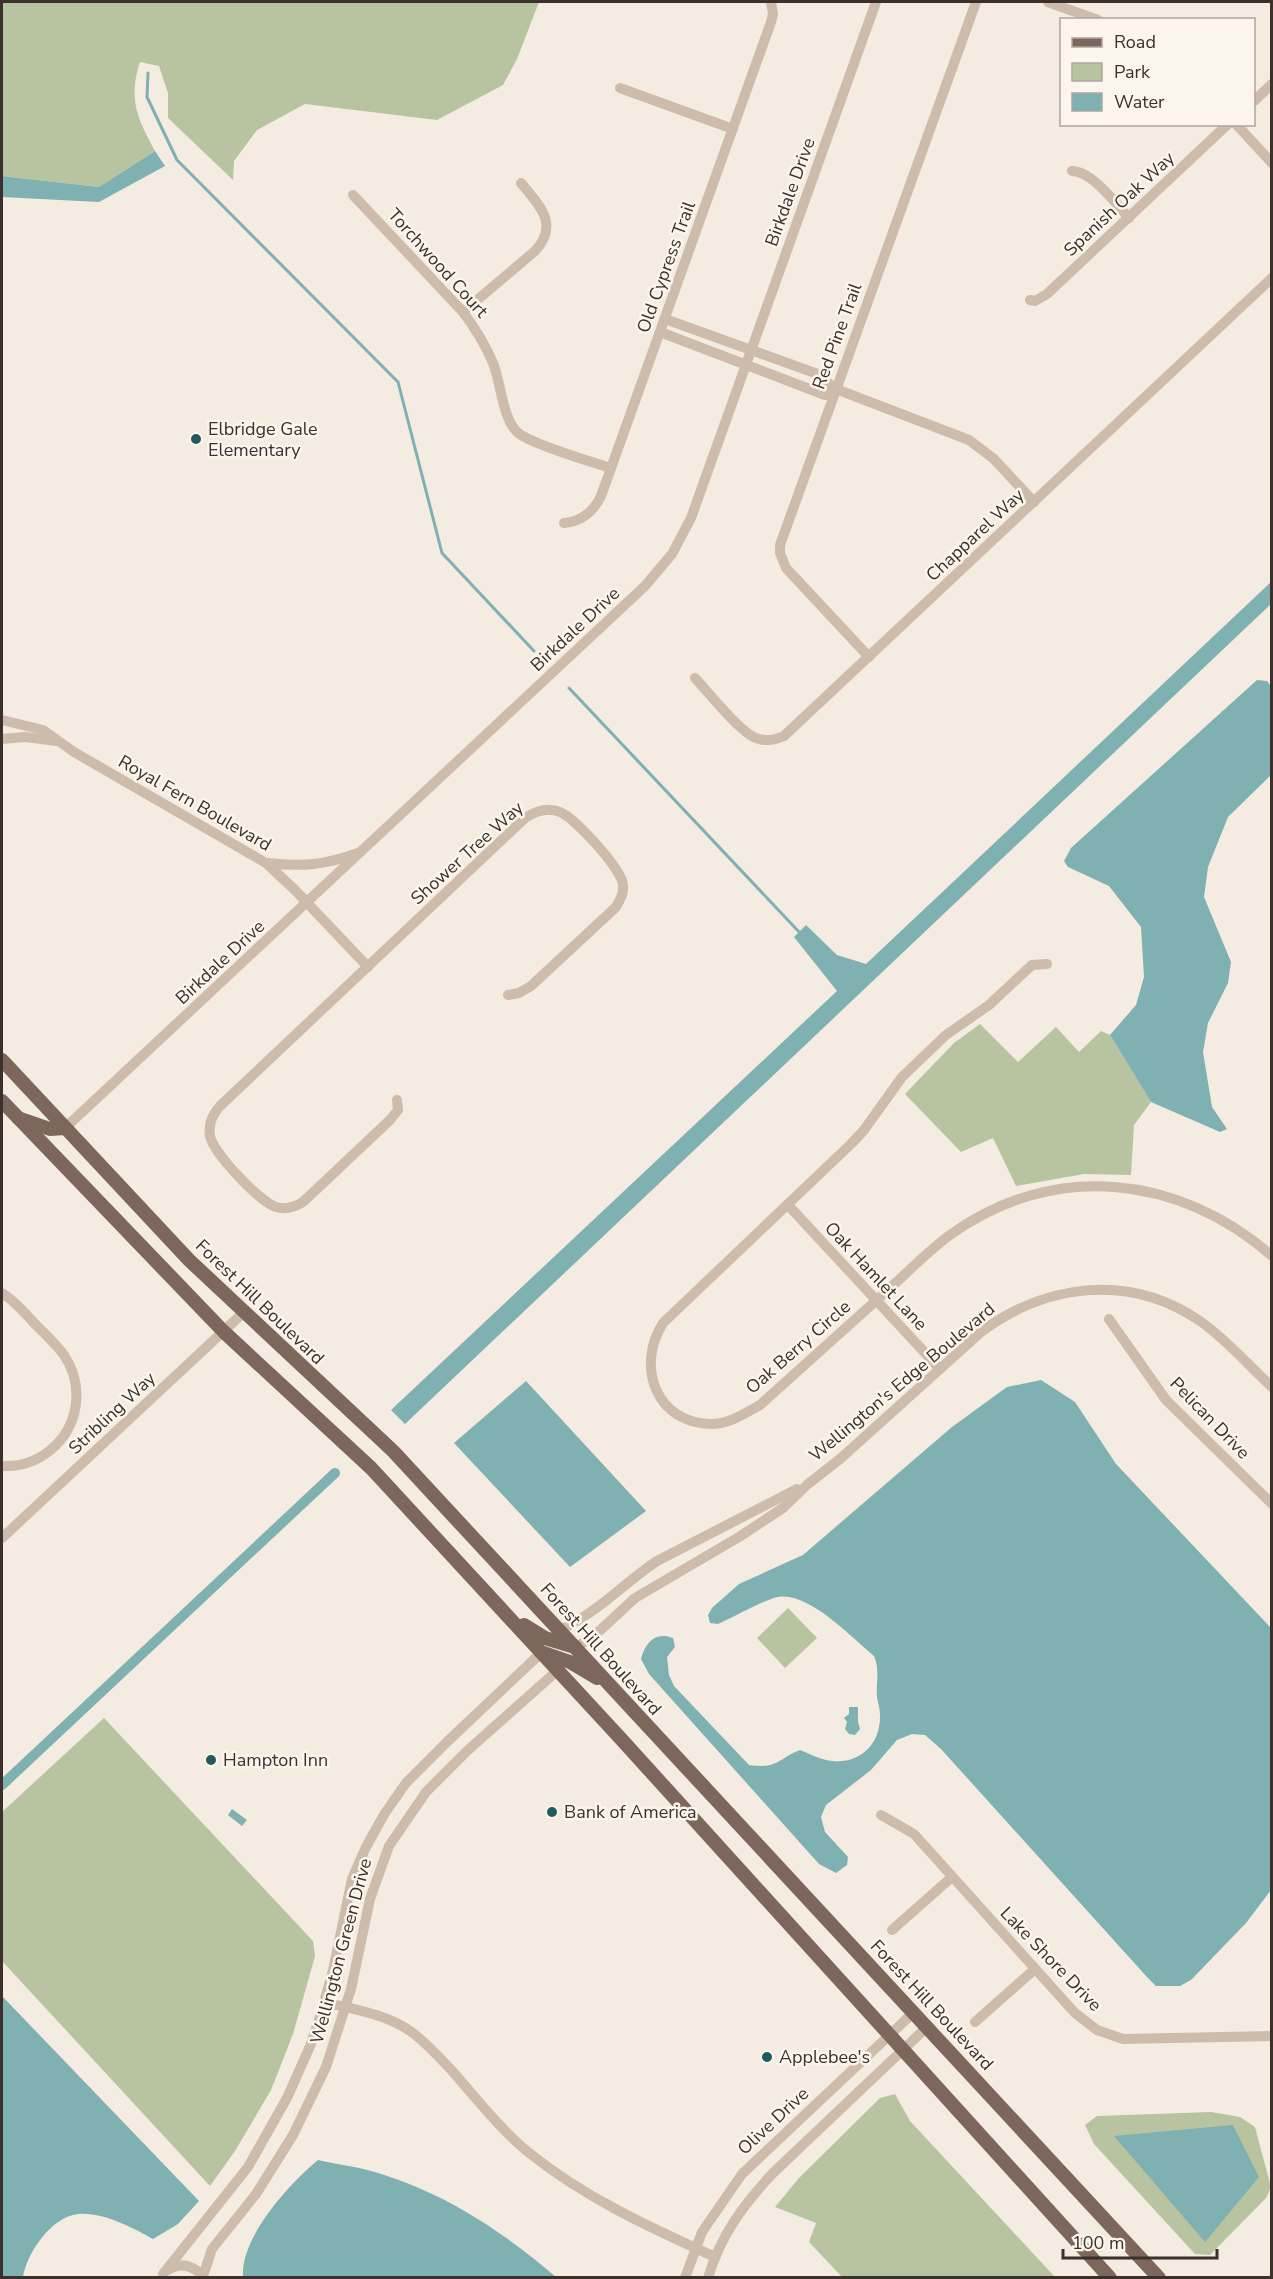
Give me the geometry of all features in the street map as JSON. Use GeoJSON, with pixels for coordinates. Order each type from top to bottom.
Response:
{"type":"FeatureCollection","features":[{"type":"Feature","properties":{"kind":"main road","name":"Forest Hill Boulevard"},"geometry":{"type":"LineString","coordinates":[[2,1060],[189,1260],[393,1451],[1159,2277]]}},
{"type":"Feature","properties":{"kind":"main road"},"geometry":{"type":"LineString","coordinates":[[2,1101],[224,1332],[371,1468],[558,1670],[1110,2277]]}},
{"type":"Feature","properties":{"kind":"main road"},"geometry":{"type":"LineString","coordinates":[[16,1117],[50,1129],[65,1128]]}},
{"type":"Feature","properties":{"kind":"main road"},"geometry":{"type":"LineString","coordinates":[[501,1608],[545,1638],[576,1647]]}},
{"type":"Feature","properties":{"kind":"main road"},"geometry":{"type":"LineString","coordinates":[[542,1653],[570,1662],[610,1685]]}},
{"type":"Feature","properties":{"kind":"street","name":"Old Cypress Trail"},"geometry":{"type":"LineString","coordinates":[[564,524],[578,520],[593,509],[601,496],[771,22],[773,15],[771,2]]}},
{"type":"Feature","properties":{"kind":"street","name":"Birkdale Drive"},"geometry":{"type":"LineString","coordinates":[[65,1128],[308,903],[645,586],[662,567],[691,518],[876,2]]}},
{"type":"Feature","properties":{"kind":"street","name":"Red Pine Trail"},"geometry":{"type":"LineString","coordinates":[[869,657],[786,568],[780,553],[782,538],[976,2]]}},
{"type":"Feature","properties":{"kind":"street"},"geometry":{"type":"LineString","coordinates":[[1048,2],[1092,18]]}},
{"type":"Feature","properties":{"kind":"street"},"geometry":{"type":"LineString","coordinates":[[1255,100],[1272,84]]}},
{"type":"Feature","properties":{"kind":"street"},"geometry":{"type":"LineString","coordinates":[[620,88],[733,129]]}},
{"type":"Feature","properties":{"kind":"street","name":"Spanish Oak Way"},"geometry":{"type":"LineString","coordinates":[[1030,300],[1035,301],[1047,294],[1226,126]]}},
{"type":"Feature","properties":{"kind":"street"},"geometry":{"type":"LineString","coordinates":[[1238,126],[1272,163]]}},
{"type":"Feature","properties":{"kind":"street"},"geometry":{"type":"LineString","coordinates":[[1072,171],[1079,171],[1092,179],[1129,218]]}},
{"type":"Feature","properties":{"kind":"street"},"geometry":{"type":"LineString","coordinates":[[463,312],[535,251],[544,238],[547,223],[542,208],[521,183]]}},
{"type":"Feature","properties":{"kind":"street","name":"Torchwood Court"},"geometry":{"type":"LineString","coordinates":[[353,195],[463,312],[484,343],[494,365],[508,417],[515,430],[529,439],[611,468]]}},
{"type":"Feature","properties":{"kind":"street","name":"Chapparel Way"},"geometry":{"type":"LineString","coordinates":[[695,678],[748,734],[762,740],[784,736],[1272,278]]}},
{"type":"Feature","properties":{"kind":"street"},"geometry":{"type":"LineString","coordinates":[[664,319],[815,373],[836,389],[969,440],[994,459],[1034,502]]}},
{"type":"Feature","properties":{"kind":"street"},"geometry":{"type":"LineString","coordinates":[[660,332],[825,395],[836,389]]}},
{"type":"Feature","properties":{"kind":"street","name":"Royal Fern Boulevard"},"geometry":{"type":"LineString","coordinates":[[2,720],[43,730],[57,741],[266,863],[308,903]]}},
{"type":"Feature","properties":{"kind":"street","name":"Royal Fern Boulevard"},"geometry":{"type":"LineString","coordinates":[[2,738],[25,736],[57,741]]}},
{"type":"Feature","properties":{"kind":"street","name":"Shower Tree Way"},"geometry":{"type":"LineString","coordinates":[[398,1100],[398,1110],[390,1120],[303,1202],[289,1208],[273,1206],[260,1198],[215,1149],[210,1135],[211,1119],[220,1106],[525,818],[538,811],[554,810],[568,816],[614,864],[622,878],[623,893],[616,907],[531,986],[519,993],[508,995]]}},
{"type":"Feature","properties":{"kind":"street"},"geometry":{"type":"LineString","coordinates":[[266,863],[307,866],[323,864],[361,852]]}},
{"type":"Feature","properties":{"kind":"street"},"geometry":{"type":"LineString","coordinates":[[308,903],[368,967]]}},
{"type":"Feature","properties":{"kind":"street","name":"Oak Berry Circle"},"geometry":{"type":"LineString","coordinates":[[1047,964],[1038,963],[1026,969],[989,1005],[946,1035],[920,1059],[902,1077],[857,1137],[663,1323],[656,1334],[649,1359],[650,1371],[659,1395],[668,1406],[686,1419],[699,1423],[713,1424],[738,1418],[760,1405],[949,1236],[973,1220],[1021,1199],[1073,1187],[1115,1186],[1142,1190],[1189,1203],[1233,1225],[1272,1256]]}},
{"type":"Feature","properties":{"kind":"street","name":"Oak Hamlet Lane"},"geometry":{"type":"LineString","coordinates":[[788,1205],[940,1369]]}},
{"type":"Feature","properties":{"kind":"street","name":"Wellington's Edge Boulevard"},"geometry":{"type":"LineString","coordinates":[[576,1647],[594,1636],[635,1598],[739,1537],[783,1508],[981,1332],[1018,1308],[1059,1293],[1103,1289],[1141,1294],[1182,1310],[1209,1328],[1272,1387]]}},
{"type":"Feature","properties":{"kind":"street"},"geometry":{"type":"LineString","coordinates":[[2,1293],[13,1301],[65,1356],[75,1378],[76,1395],[75,1411],[70,1426],[49,1452],[23,1464],[2,1466]]}},
{"type":"Feature","properties":{"kind":"street","name":"Stribling Way"},"geometry":{"type":"LineString","coordinates":[[2,1538],[244,1312]]}},
{"type":"Feature","properties":{"kind":"street","name":"Pelican Drive"},"geometry":{"type":"LineString","coordinates":[[1109,1319],[1166,1400],[1272,1504]]}},
{"type":"Feature","properties":{"kind":"street","name":"Wellington's Edge Boulevard"},"geometry":{"type":"LineString","coordinates":[[560,1630],[583,1619],[638,1573],[657,1561],[808,1484]]}},
{"type":"Feature","properties":{"kind":"street","name":"Wellington Green Drive"},"geometry":{"type":"LineString","coordinates":[[162,2276],[248,2167],[271,2130],[311,2044],[324,2002],[352,1879],[366,1846],[385,1813],[406,1783],[542,1653]]}},
{"type":"Feature","properties":{"kind":"street","name":"Wellington Green Drive"},"geometry":{"type":"LineString","coordinates":[[204,2277],[212,2249],[256,2194],[293,2135],[326,2067],[345,2007],[367,1909],[380,1866],[389,1846],[426,1792],[466,1751],[558,1670]]}},
{"type":"Feature","properties":{"kind":"street","name":"Lake Shore Drive"},"geometry":{"type":"LineString","coordinates":[[881,1815],[914,1834],[1075,2013],[1097,2030],[1123,2039],[1272,2036]]}},
{"type":"Feature","properties":{"kind":"street"},"geometry":{"type":"LineString","coordinates":[[892,1930],[952,1877]]}},
{"type":"Feature","properties":{"kind":"street"},"geometry":{"type":"LineString","coordinates":[[347,1904],[367,1909]]}},
{"type":"Feature","properties":{"kind":"street"},"geometry":{"type":"LineString","coordinates":[[975,2022],[1035,1969]]}},
{"type":"Feature","properties":{"kind":"street"},"geometry":{"type":"LineString","coordinates":[[324,2002],[376,2015],[409,2029],[441,2059],[505,2131],[553,2171],[589,2195],[637,2222],[715,2257]]}},
{"type":"Feature","properties":{"kind":"street","name":"Olive Drive"},"geometry":{"type":"LineString","coordinates":[[685,2277],[702,2232],[724,2197],[750,2165],[914,2012]]}},
{"type":"Feature","properties":{"kind":"street","name":"Olive Drive"},"geometry":{"type":"LineString","coordinates":[[708,2277],[735,2216],[749,2199],[773,2173],[928,2026]]}},
{"type":"Feature","properties":{"kind":"street"},"geometry":{"type":"LineString","coordinates":[[162,2276],[172,2267],[180,2265],[189,2266],[204,2277]]}},
{"type":"Feature","properties":{"kind":"green space"},"geometry":{"type":"Polygon","coordinates":[[[2,2],[539,2],[517,59],[503,85],[437,120],[305,104],[257,130],[234,161],[233,180],[168,118],[168,93],[159,66],[140,62],[136,75],[136,108],[155,151],[99,187],[2,176],[2,2]]]}},
{"type":"Feature","properties":{"kind":"green space"},"geometry":{"type":"Polygon","coordinates":[[[980,1024],[1018,1062],[1056,1027],[1079,1052],[1101,1031],[1110,1035],[1151,1102],[1134,1125],[1131,1175],[1084,1174],[1016,1186],[993,1138],[961,1152],[905,1094],[954,1043],[980,1024]]]}},
{"type":"Feature","properties":{"kind":"green space"},"geometry":{"type":"Polygon","coordinates":[[[788,1608],[817,1638],[785,1668],[757,1638],[788,1608]]]}},
{"type":"Feature","properties":{"kind":"green space"},"geometry":{"type":"Polygon","coordinates":[[[104,1718],[313,1941],[315,1956],[293,2034],[271,2090],[235,2151],[210,2186],[2,1961],[2,1812],[104,1718]]]}},
{"type":"Feature","properties":{"kind":"green space"},"geometry":{"type":"Polygon","coordinates":[[[895,2094],[910,2121],[1055,2277],[842,2277],[809,2242],[816,2223],[775,2207],[799,2178],[880,2098],[895,2094]]]}},
{"type":"Feature","properties":{"kind":"green space"},"geometry":{"type":"Polygon","coordinates":[[[1211,2112],[1240,2117],[1255,2127],[1271,2187],[1266,2198],[1210,2255],[1195,2254],[1094,2144],[1085,2125],[1097,2116],[1211,2112]]]}},
{"type":"Feature","properties":{"kind":"water"},"geometry":{"type":"Polygon","coordinates":[[[155,151],[165,166],[99,202],[2,197],[2,176],[99,187],[155,151]]]}},
{"type":"Feature","properties":{"kind":"water"},"geometry":{"type":"Polygon","coordinates":[[[1271,582],[1271,604],[405,1424],[391,1410],[837,991],[794,937],[806,925],[837,955],[866,964],[1271,582]]]}},
{"type":"Feature","properties":{"kind":"water"},"geometry":{"type":"Polygon","coordinates":[[[1257,680],[1267,681],[1271,686],[1271,775],[1228,817],[1208,867],[1204,897],[1231,962],[1228,983],[1208,1023],[1203,1052],[1212,1107],[1227,1129],[1220,1132],[1151,1102],[1110,1035],[1136,1005],[1144,977],[1141,927],[1109,886],[1068,867],[1064,861],[1071,848],[1257,680]]]}},
{"type":"Feature","properties":{"kind":"water"},"geometry":{"type":"Polygon","coordinates":[[[1041,1380],[1075,1402],[1116,1464],[1271,1628],[1271,1890],[1246,1923],[1191,1980],[1180,1986],[1156,1986],[941,1749],[925,1735],[912,1734],[897,1740],[871,1770],[826,1805],[821,1817],[825,1832],[848,1857],[847,1865],[836,1873],[819,1864],[649,1674],[641,1659],[648,1643],[656,1637],[673,1638],[675,1647],[667,1657],[669,1675],[674,1686],[749,1765],[766,1766],[800,1750],[823,1759],[837,1761],[857,1757],[865,1752],[876,1737],[879,1726],[877,1666],[874,1656],[854,1638],[816,1608],[790,1597],[772,1599],[718,1624],[710,1623],[708,1615],[712,1608],[739,1584],[803,1555],[952,1427],[1007,1387],[1041,1380]]]}},
{"type":"Feature","properties":{"kind":"water"},"geometry":{"type":"Polygon","coordinates":[[[526,1381],[646,1511],[570,1567],[454,1443],[526,1381]]]}},
{"type":"Feature","properties":{"kind":"water"},"geometry":{"type":"Polygon","coordinates":[[[849,1707],[858,1707],[860,1729],[855,1735],[849,1734],[845,1729],[847,1722],[844,1718],[849,1714],[849,1707]]]}},
{"type":"Feature","properties":{"kind":"water"},"geometry":{"type":"Polygon","coordinates":[[[232,1809],[247,1820],[242,1826],[228,1815],[232,1809]]]}},
{"type":"Feature","properties":{"kind":"water"},"geometry":{"type":"Polygon","coordinates":[[[2,1996],[199,2201],[178,2224],[153,2239],[127,2225],[97,2215],[78,2214],[68,2217],[50,2229],[35,2247],[29,2257],[23,2277],[2,2277],[2,1996]]]}},
{"type":"Feature","properties":{"kind":"water"},"geometry":{"type":"Polygon","coordinates":[[[1233,2125],[1259,2177],[1205,2242],[1114,2136],[1233,2125]]]}},
{"type":"Feature","properties":{"kind":"water"},"geometry":{"type":"Polygon","coordinates":[[[318,2160],[371,2171],[422,2189],[492,2228],[556,2277],[243,2277],[244,2262],[249,2246],[268,2213],[306,2170],[318,2160]]]}},
{"type":"Feature","properties":{"kind":"waterway"},"geometry":{"type":"LineString","coordinates":[[148,73],[147,97],[177,160],[398,382],[442,553],[534,651]]}},
{"type":"Feature","properties":{"kind":"waterway"},"geometry":{"type":"LineString","coordinates":[[569,688],[801,934]]}},
{"type":"Feature","properties":{"kind":"waterway"},"geometry":{"type":"LineString","coordinates":[[2,1785],[335,1473]]}},
{"type":"Feature","properties":{"kind":"place","name":"Elbridge Gale Elementary"},"geometry":{"type":"Point","coordinates":[196,439]}},
{"type":"Feature","properties":{"kind":"place","name":"Hampton Inn"},"geometry":{"type":"Point","coordinates":[211,1760]}},
{"type":"Feature","properties":{"kind":"place","name":"Bank of America"},"geometry":{"type":"Point","coordinates":[552,1812]}},
{"type":"Feature","properties":{"kind":"place","name":"Applebee's"},"geometry":{"type":"Point","coordinates":[767,2057]}}]}
